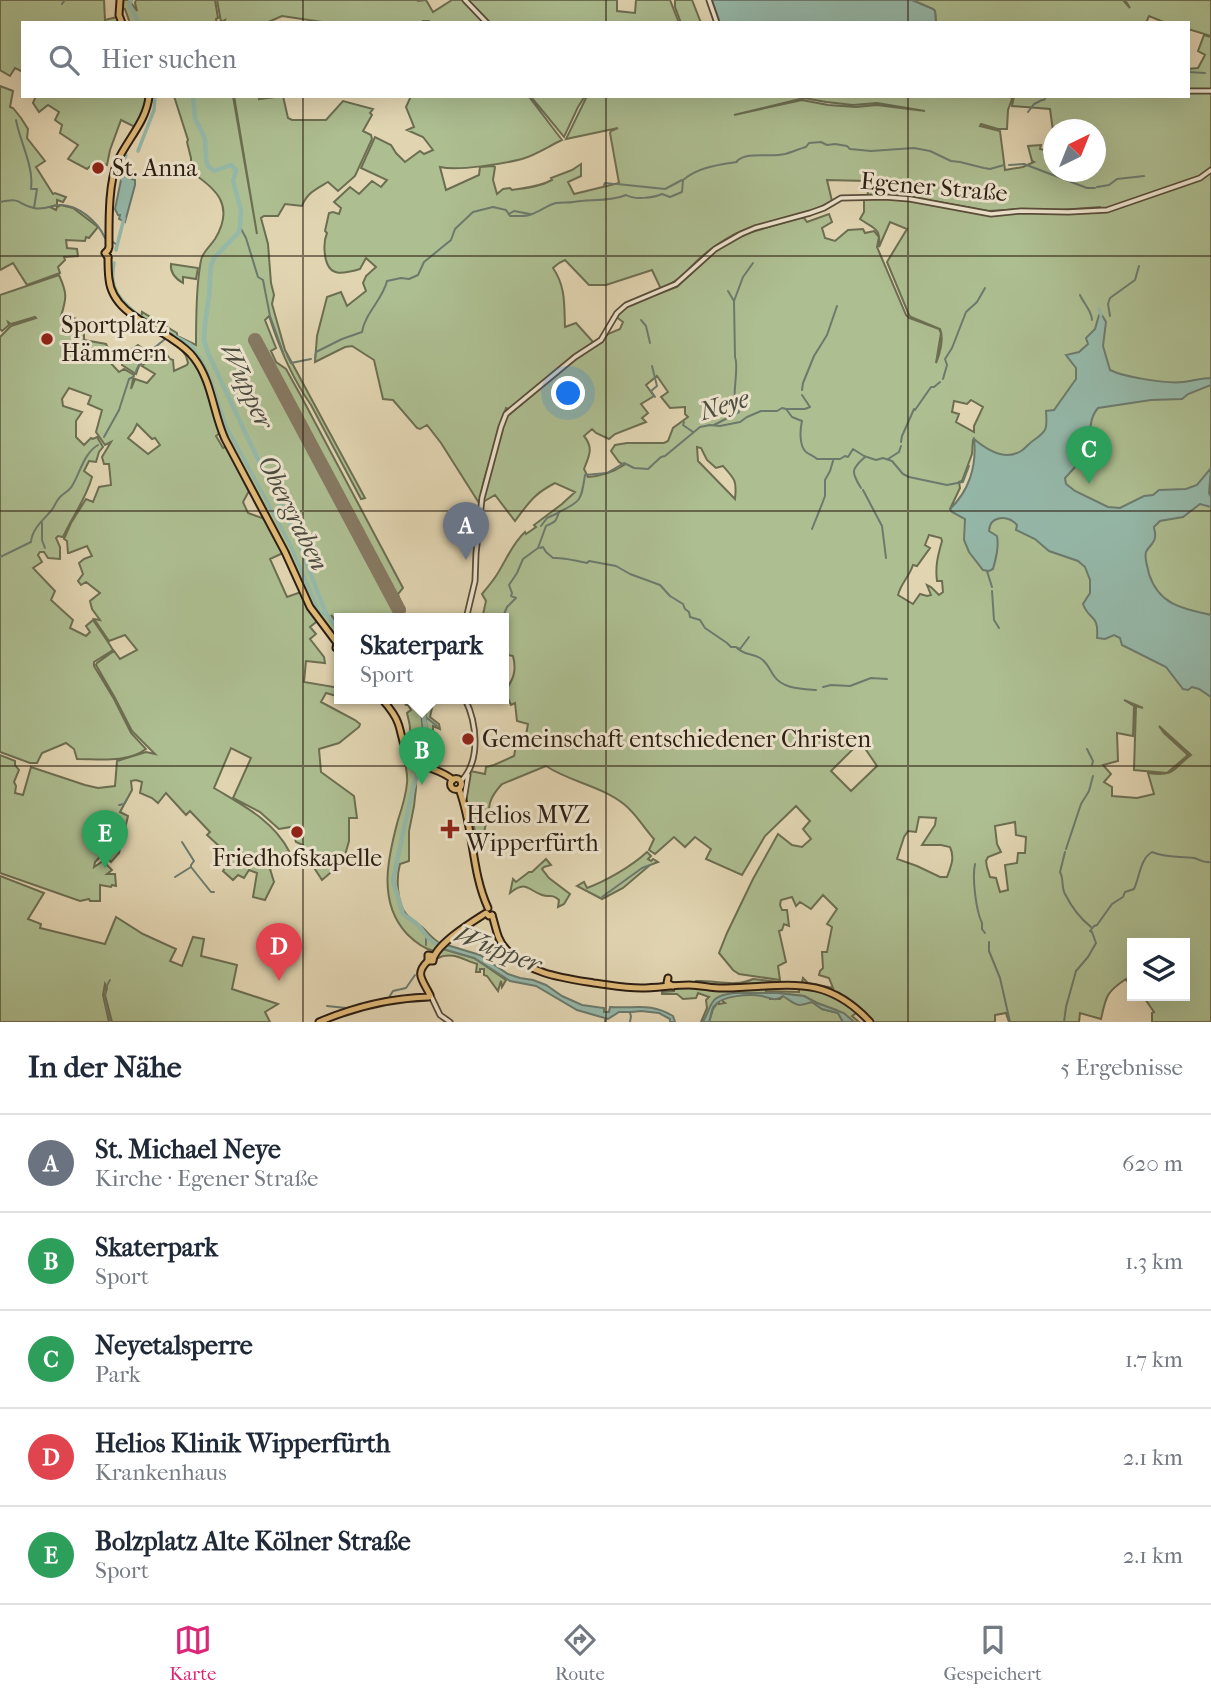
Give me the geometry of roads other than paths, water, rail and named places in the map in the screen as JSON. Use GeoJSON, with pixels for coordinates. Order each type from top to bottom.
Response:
{"type":"FeatureCollection","features":[{"type":"Feature","properties":{"kind":"main road"},"geometry":{"type":"LineString","coordinates":[[120,0],[120,21]]}},
{"type":"Feature","properties":{"kind":"main road"},"geometry":{"type":"LineString","coordinates":[[149,98],[145,114],[117,163],[110,206],[110,287],[120,303],[136,317],[185,348],[195,358],[209,387],[223,433],[285,552],[310,607],[334,637]]}},
{"type":"Feature","properties":{"kind":"main road"},"geometry":{"type":"LineString","coordinates":[[386,704],[397,719],[406,750],[418,762],[446,774],[453,780],[461,781],[462,786],[459,789]]}},
{"type":"Feature","properties":{"kind":"main road"},"geometry":{"type":"LineString","coordinates":[[453,780],[452,788],[459,789]]}},
{"type":"Feature","properties":{"kind":"main road"},"geometry":{"type":"LineString","coordinates":[[459,789],[464,801],[480,890],[487,913],[505,948],[522,963],[538,971],[566,978],[638,988],[692,985],[719,989],[785,984],[809,986],[841,998],[870,1022]]}},
{"type":"Feature","properties":{"kind":"main road"},"geometry":{"type":"LineString","coordinates":[[319,1022],[356,1009],[422,997],[429,993],[421,968],[453,936],[487,913]]}},
{"type":"Feature","properties":{"kind":"main road"},"geometry":{"type":"LineString","coordinates":[[668,978],[668,984],[673,986]]}},
{"type":"Feature","properties":{"kind":"street"},"geometry":{"type":"LineString","coordinates":[[465,0],[484,21]]}},
{"type":"Feature","properties":{"kind":"street"},"geometry":{"type":"LineString","coordinates":[[709,0],[717,21]]}},
{"type":"Feature","properties":{"kind":"street"},"geometry":{"type":"LineString","coordinates":[[1190,91],[1211,91]]}},
{"type":"Feature","properties":{"kind":"street","name":"Egener Straße"},"geometry":{"type":"LineString","coordinates":[[467,613],[475,581],[482,498],[504,418],[555,373],[601,340],[617,313],[626,305],[676,284],[715,249],[755,228],[810,213],[844,197],[910,199],[991,214],[1097,210],[1115,208],[1200,178],[1211,170]]}},
{"type":"Feature","properties":{"kind":"street"},"geometry":{"type":"LineString","coordinates":[[464,801],[474,740],[471,713],[467,704]]}},
{"type":"Feature","properties":{"kind":"street"},"geometry":{"type":"LineString","coordinates":[[461,781],[468,774]]}},
{"type":"Feature","properties":{"kind":"street"},"geometry":{"type":"LineString","coordinates":[[429,993],[440,1015],[450,1022]]}},
{"type":"Feature","properties":{"kind":"waterway"},"geometry":{"type":"LineString","coordinates":[[62,4],[65,0]]}},
{"type":"Feature","properties":{"kind":"waterway","name":"Wupper"},"geometry":{"type":"LineString","coordinates":[[131,0],[129,4],[138,21]]}},
{"type":"Feature","properties":{"kind":"waterway"},"geometry":{"type":"LineString","coordinates":[[1190,72],[1205,73]]}},
{"type":"Feature","properties":{"kind":"waterway","name":"Obergraben"},"geometry":{"type":"LineString","coordinates":[[138,151],[154,110],[155,98]]}},
{"type":"Feature","properties":{"kind":"waterway","name":"Wupper"},"geometry":{"type":"LineString","coordinates":[[193,98],[195,118],[205,139],[208,166],[214,171],[231,165],[236,170],[233,181],[241,210],[239,232],[214,258],[211,265],[204,340],[252,447],[295,533],[326,614],[334,624]]}},
{"type":"Feature","properties":{"kind":"waterway"},"geometry":{"type":"LineString","coordinates":[[1028,112],[1034,104],[1046,98]]}},
{"type":"Feature","properties":{"kind":"waterway"},"geometry":{"type":"LineString","coordinates":[[16,120],[29,163],[31,189],[37,189],[34,208]]}},
{"type":"Feature","properties":{"kind":"waterway"},"geometry":{"type":"LineString","coordinates":[[737,161],[753,155],[785,154],[806,147],[809,143],[821,142],[871,151],[914,148],[930,151],[951,161],[990,169],[1004,165]]}},
{"type":"Feature","properties":{"kind":"waterway","name":"Obergraben"},"geometry":{"type":"LineString","coordinates":[[122,179],[119,175],[126,155]]}},
{"type":"Feature","properties":{"kind":"waterway"},"geometry":{"type":"LineString","coordinates":[[315,358],[316,352],[362,332],[387,281],[409,279],[418,275],[424,262],[451,240],[455,229],[473,212],[493,207],[506,210],[510,216],[524,216],[556,203],[606,200],[626,195],[634,198],[662,194],[670,197],[682,192],[683,180],[695,172],[737,162]]}},
{"type":"Feature","properties":{"kind":"waterway"},"geometry":{"type":"LineString","coordinates":[[1009,165],[1024,164],[1087,188],[1095,188]]}},
{"type":"Feature","properties":{"kind":"waterway"},"geometry":{"type":"LineString","coordinates":[[1097,187],[1109,185],[1117,179],[1144,176]]}},
{"type":"Feature","properties":{"kind":"waterway"},"geometry":{"type":"LineString","coordinates":[[617,184],[665,189],[682,180]]}},
{"type":"Feature","properties":{"kind":"waterway"},"geometry":{"type":"LineString","coordinates":[[604,185],[614,184]]}},
{"type":"Feature","properties":{"kind":"waterway"},"geometry":{"type":"LineString","coordinates":[[0,202],[16,201],[37,209],[57,205]]}},
{"type":"Feature","properties":{"kind":"waterway"},"geometry":{"type":"LineString","coordinates":[[59,205],[73,207],[86,215],[98,226],[105,238]]}},
{"type":"Feature","properties":{"kind":"waterway"},"geometry":{"type":"LineString","coordinates":[[509,214],[514,211],[530,214]]}},
{"type":"Feature","properties":{"kind":"waterway","name":"Obergraben"},"geometry":{"type":"LineString","coordinates":[[116,250],[124,218]]}},
{"type":"Feature","properties":{"kind":"waterway"},"geometry":{"type":"LineString","coordinates":[[240,227],[258,277],[263,280],[270,316],[284,355]]}},
{"type":"Feature","properties":{"kind":"waterway","name":"Obergraben"},"geometry":{"type":"LineString","coordinates":[[113,242],[117,245]]}},
{"type":"Feature","properties":{"kind":"waterway","name":"Obergraben"},"geometry":{"type":"LineString","coordinates":[[114,263],[113,280],[123,301],[144,319],[191,345],[202,361],[226,426],[289,542],[320,613],[326,614]]}},
{"type":"Feature","properties":{"kind":"waterway"},"geometry":{"type":"LineString","coordinates":[[735,401],[734,301],[743,277],[753,263]]}},
{"type":"Feature","properties":{"kind":"waterway"},"geometry":{"type":"LineString","coordinates":[[1110,316],[1110,298],[1135,280],[1139,266]]}},
{"type":"Feature","properties":{"kind":"waterway"},"geometry":{"type":"LineString","coordinates":[[943,379],[947,365],[945,359],[966,312],[977,302],[985,288]]}},
{"type":"Feature","properties":{"kind":"waterway"},"geometry":{"type":"LineString","coordinates":[[728,291],[734,301]]}},
{"type":"Feature","properties":{"kind":"waterway"},"geometry":{"type":"LineString","coordinates":[[1080,295],[1092,320]]}},
{"type":"Feature","properties":{"kind":"waterway"},"geometry":{"type":"LineString","coordinates":[[802,390],[837,306]]}},
{"type":"Feature","properties":{"kind":"waterway"},"geometry":{"type":"LineString","coordinates":[[1099,309],[1101,315]]}},
{"type":"Feature","properties":{"kind":"waterway"},"geometry":{"type":"LineString","coordinates":[[641,320],[646,326],[650,343]]}},
{"type":"Feature","properties":{"kind":"waterway"},"geometry":{"type":"LineString","coordinates":[[136,371],[145,357],[165,339]]}},
{"type":"Feature","properties":{"kind":"waterway"},"geometry":{"type":"LineString","coordinates":[[287,355],[291,363],[311,359]]}},
{"type":"Feature","properties":{"kind":"waterway"},"geometry":{"type":"LineString","coordinates":[[652,366],[657,386],[651,391],[655,397]]}},
{"type":"Feature","properties":{"kind":"waterway"},"geometry":{"type":"LineString","coordinates":[[104,437],[119,410],[129,379],[133,377]]}},
{"type":"Feature","properties":{"kind":"waterway"},"geometry":{"type":"LineString","coordinates":[[901,442],[914,409],[931,387],[940,382]]}},
{"type":"Feature","properties":{"kind":"waterway"},"geometry":{"type":"LineString","coordinates":[[787,409],[810,407],[802,395]]}},
{"type":"Feature","properties":{"kind":"waterway"},"geometry":{"type":"LineString","coordinates":[[714,425],[739,412],[735,404]]}},
{"type":"Feature","properties":{"kind":"waterway","name":"Neye"},"geometry":{"type":"LineString","coordinates":[[504,613],[516,598],[511,596],[509,585],[523,559],[538,548],[546,526],[555,521],[559,512],[579,499],[585,475],[607,473],[624,463],[634,468],[648,469],[700,427],[740,422],[761,411],[777,411],[782,408],[802,421],[802,446],[817,459],[848,457],[853,449],[876,460],[883,458],[892,461],[909,477],[947,485],[963,482],[969,466]]}},
{"type":"Feature","properties":{"kind":"waterway"},"geometry":{"type":"LineString","coordinates":[[684,422],[683,425],[693,432]]}},
{"type":"Feature","properties":{"kind":"waterway"},"geometry":{"type":"LineString","coordinates":[[0,557],[31,542],[41,521],[71,487],[86,458],[98,445]]}},
{"type":"Feature","properties":{"kind":"waterway"},"geometry":{"type":"LineString","coordinates":[[888,459],[899,452],[901,446]]}},
{"type":"Feature","properties":{"kind":"waterway"},"geometry":{"type":"LineString","coordinates":[[861,488],[854,471],[865,457]]}},
{"type":"Feature","properties":{"kind":"waterway"},"geometry":{"type":"LineString","coordinates":[[812,529],[825,496],[825,480],[833,461]]}},
{"type":"Feature","properties":{"kind":"waterway"},"geometry":{"type":"LineString","coordinates":[[863,490],[882,526],[886,558]]}},
{"type":"Feature","properties":{"kind":"waterway"},"geometry":{"type":"LineString","coordinates":[[541,526],[547,518],[558,513]]}},
{"type":"Feature","properties":{"kind":"waterway"},"geometry":{"type":"LineString","coordinates":[[41,522],[45,548]]}},
{"type":"Feature","properties":{"kind":"waterway"},"geometry":{"type":"LineString","coordinates":[[540,548],[543,547],[553,558],[616,566],[660,585],[670,596],[683,604],[690,617],[700,620],[705,628],[731,647],[762,660],[782,684],[816,690]]}},
{"type":"Feature","properties":{"kind":"waterway"},"geometry":{"type":"LineString","coordinates":[[987,571],[992,587]]}},
{"type":"Feature","properties":{"kind":"waterway"},"geometry":{"type":"LineString","coordinates":[[992,591],[994,620],[999,628]]}},
{"type":"Feature","properties":{"kind":"waterway"},"geometry":{"type":"LineString","coordinates":[[738,648],[740,649],[749,637]]}},
{"type":"Feature","properties":{"kind":"waterway"},"geometry":{"type":"LineString","coordinates":[[823,687],[850,686],[871,678],[887,679]]}},
{"type":"Feature","properties":{"kind":"waterway","name":"Wupper"},"geometry":{"type":"LineString","coordinates":[[423,704],[425,749],[412,792],[393,880],[403,914],[441,946]]}},
{"type":"Feature","properties":{"kind":"waterway"},"geometry":{"type":"LineString","coordinates":[[423,715],[437,726]]}},
{"type":"Feature","properties":{"kind":"waterway"},"geometry":{"type":"LineString","coordinates":[[1087,749],[1093,761],[1092,765]]}},
{"type":"Feature","properties":{"kind":"waterway"},"geometry":{"type":"LineString","coordinates":[[1066,849],[1093,776]]}},
{"type":"Feature","properties":{"kind":"waterway"},"geometry":{"type":"LineString","coordinates":[[119,805],[124,804],[127,799]]}},
{"type":"Feature","properties":{"kind":"waterway"},"geometry":{"type":"LineString","coordinates":[[182,842],[194,861],[191,867],[211,892],[214,892]]}},
{"type":"Feature","properties":{"kind":"waterway"},"geometry":{"type":"LineString","coordinates":[[1065,852],[1060,872],[1064,891],[1076,912],[1091,927]]}},
{"type":"Feature","properties":{"kind":"waterway"},"geometry":{"type":"LineString","coordinates":[[1064,1022],[1076,971],[1096,943],[1090,931],[1112,904],[1123,897],[1125,892],[1134,889],[1148,855],[1152,852],[1211,862]]}},
{"type":"Feature","properties":{"kind":"waterway"},"geometry":{"type":"LineString","coordinates":[[975,864],[975,894],[985,933]]}},
{"type":"Feature","properties":{"kind":"waterway"},"geometry":{"type":"LineString","coordinates":[[602,897],[650,865]]}},
{"type":"Feature","properties":{"kind":"waterway"},"geometry":{"type":"LineString","coordinates":[[175,877],[191,867]]}},
{"type":"Feature","properties":{"kind":"waterway","name":"Wupper"},"geometry":{"type":"LineString","coordinates":[[426,938],[426,945]]}},
{"type":"Feature","properties":{"kind":"waterway"},"geometry":{"type":"LineString","coordinates":[[989,942],[989,951],[1000,978],[1010,1022]]}},
{"type":"Feature","properties":{"kind":"waterway"},"geometry":{"type":"LineString","coordinates":[[388,999],[393,991],[406,988],[415,975]]}},
{"type":"Feature","properties":{"kind":"waterway"},"geometry":{"type":"LineString","coordinates":[[110,980],[105,995],[111,1022]]}},
{"type":"Feature","properties":{"kind":"waterway"},"geometry":{"type":"LineString","coordinates":[[327,1006],[346,1008]]}},
{"type":"Feature","properties":{"kind":"waterway"},"geometry":{"type":"LineString","coordinates":[[630,1013],[630,1022]]}},
{"type":"Feature","properties":{"kind":"place","name":"St. Anna"},"geometry":{"type":"Point","coordinates":[98,168]}},
{"type":"Feature","properties":{"kind":"place","name":"Sportplatz Hämmern"},"geometry":{"type":"Point","coordinates":[47,339]}},
{"type":"Feature","properties":{"kind":"place","name":"Neyetalsperre"},"geometry":{"type":"Point","coordinates":[1089,484]}},
{"type":"Feature","properties":{"kind":"place","name":"St. Michael Neye"},"geometry":{"type":"Point","coordinates":[466,560]}},
{"type":"Feature","properties":{"kind":"place","name":"Gemeinschaft entschiedener Christen"},"geometry":{"type":"Point","coordinates":[468,739]}},
{"type":"Feature","properties":{"kind":"place","name":"Skaterpark"},"geometry":{"type":"Point","coordinates":[422,785]}},
{"type":"Feature","properties":{"kind":"place","name":"Helios MVZ Wipperfürth"},"geometry":{"type":"Point","coordinates":[450,829]}},
{"type":"Feature","properties":{"kind":"place","name":"Friedhofskapelle"},"geometry":{"type":"Point","coordinates":[297,832]}},
{"type":"Feature","properties":{"kind":"place","name":"Bolzplatz Alte Kölner Straße"},"geometry":{"type":"Point","coordinates":[105,868]}},
{"type":"Feature","properties":{"kind":"place","name":"Helios Klinik Wipperfürth"},"geometry":{"type":"Point","coordinates":[279,981]}}]}
